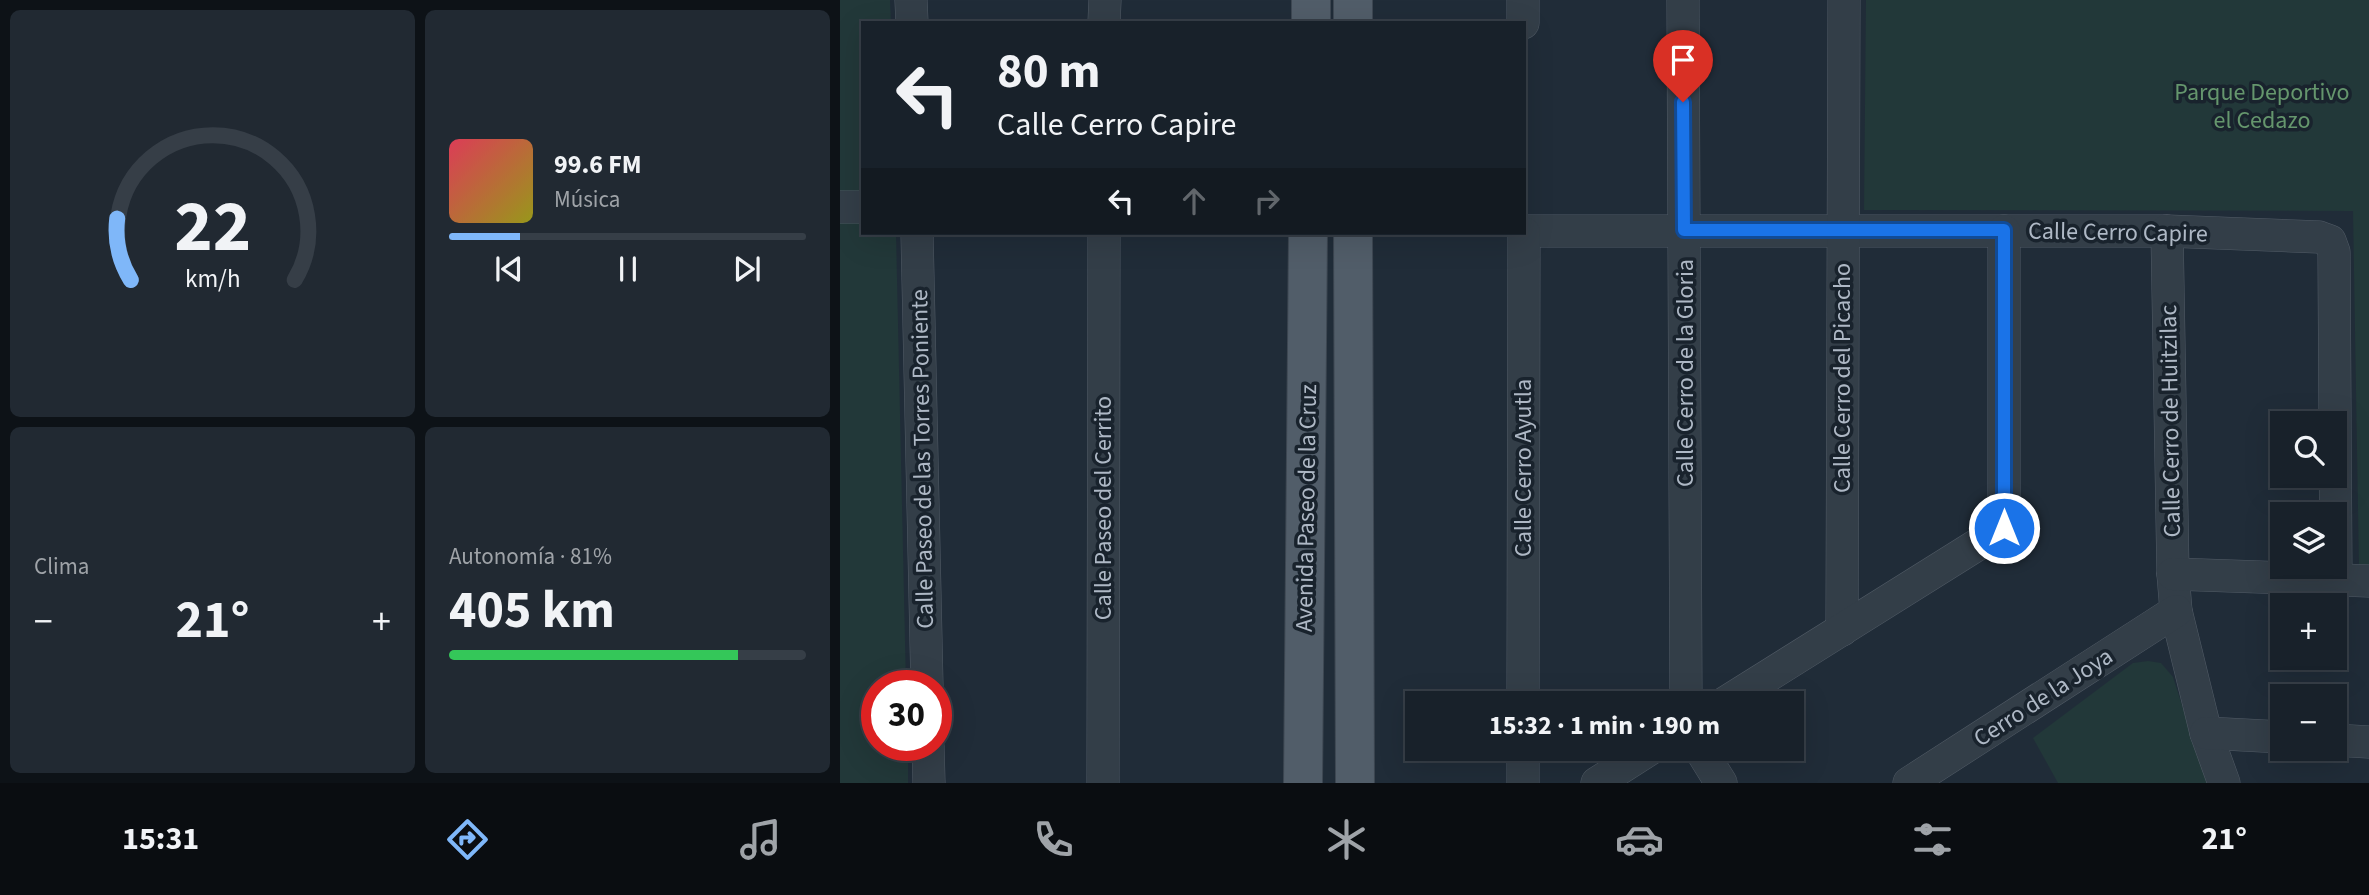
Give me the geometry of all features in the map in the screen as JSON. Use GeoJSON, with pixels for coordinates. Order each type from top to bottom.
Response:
{"type":"FeatureCollection","features":[{"type":"Feature","properties":{"kind":"main road"},"geometry":{"type":"LineString","coordinates":[[1311,0],[1311,21]]}},
{"type":"Feature","properties":{"kind":"main road"},"geometry":{"type":"LineString","coordinates":[[1353,0],[1353,21]]}},
{"type":"Feature","properties":{"kind":"main road","name":"Avenida Paseo de la Cruz"},"geometry":{"type":"LineString","coordinates":[[1303,783],[1308,235]]}},
{"type":"Feature","properties":{"kind":"main road","name":"Avenida Paseo de la Cruz"},"geometry":{"type":"LineString","coordinates":[[1353,235],[1355,783]]}},
{"type":"Feature","properties":{"kind":"street"},"geometry":{"type":"LineString","coordinates":[[911,0],[912,21]]}},
{"type":"Feature","properties":{"kind":"street"},"geometry":{"type":"LineString","coordinates":[[1104,0],[1104,21]]}},
{"type":"Feature","properties":{"kind":"street"},"geometry":{"type":"LineString","coordinates":[[1523,0],[1523,21]]}},
{"type":"Feature","properties":{"kind":"street","name":"Calle Cerro de la Gloria"},"geometry":{"type":"LineString","coordinates":[[1683,0],[1686,691]]}},
{"type":"Feature","properties":{"kind":"street","name":"Calle Cerro del Picacho"},"geometry":{"type":"LineString","coordinates":[[1842,629],[1844,0]]}},
{"type":"Feature","properties":{"kind":"street"},"geometry":{"type":"LineString","coordinates":[[840,207],[861,207]]}},
{"type":"Feature","properties":{"kind":"street"},"geometry":{"type":"LineString","coordinates":[[1744,691],[2004,528],[2004,230]]}},
{"type":"Feature","properties":{"kind":"street","name":"Calle Cerro Capire"},"geometry":{"type":"LineString","coordinates":[[1526,232],[2167,231],[2319,237],[2330,242],[2334,253],[2336,502]]}},
{"type":"Feature","properties":{"kind":"street","name":"Calle Cerro de Huitzilac"},"geometry":{"type":"LineString","coordinates":[[2167,231],[2172,574],[2176,611],[2206,733],[2224,783]]}},
{"type":"Feature","properties":{"kind":"street","name":"Calle Paseo de las Torres Poniente"},"geometry":{"type":"LineString","coordinates":[[917,235],[927,670]]}},
{"type":"Feature","properties":{"kind":"street","name":"Calle Paseo del Cerrito"},"geometry":{"type":"LineString","coordinates":[[1103,783],[1104,235]]}},
{"type":"Feature","properties":{"kind":"street","name":"Calle Cerro Ayutla"},"geometry":{"type":"LineString","coordinates":[[1523,691],[1524,235]]}},
{"type":"Feature","properties":{"kind":"street"},"geometry":{"type":"LineString","coordinates":[[2172,574],[2270,576]]}},
{"type":"Feature","properties":{"kind":"street"},"geometry":{"type":"LineString","coordinates":[[2347,579],[2369,581]]}},
{"type":"Feature","properties":{"kind":"street","name":"Cerro de la Joya"},"geometry":{"type":"LineString","coordinates":[[1909,783],[2176,611]]}},
{"type":"Feature","properties":{"kind":"street"},"geometry":{"type":"LineString","coordinates":[[2206,733],[2270,736]]}},
{"type":"Feature","properties":{"kind":"street"},"geometry":{"type":"LineString","coordinates":[[2347,741],[2369,743]]}},
{"type":"Feature","properties":{"kind":"street"},"geometry":{"type":"LineString","coordinates":[[928,761],[929,783]]}},
{"type":"Feature","properties":{"kind":"street"},"geometry":{"type":"LineString","coordinates":[[1523,761],[1523,783]]}},
{"type":"Feature","properties":{"kind":"street"},"geometry":{"type":"LineString","coordinates":[[1597,783],[1631,761]]}},
{"type":"Feature","properties":{"kind":"street"},"geometry":{"type":"LineString","coordinates":[[1707,761],[1721,783]]}},
{"type":"Feature","properties":{"kind":"green space"},"geometry":{"type":"Polygon","coordinates":[[[840,0],[890,0],[891,21],[861,21],[861,235],[896,235],[906,670],[861,670],[861,761],[908,761],[908,783],[840,783],[840,0]]]}},
{"type":"Feature","properties":{"kind":"green space","name":"Parque Deportivo el Cedazo"},"geometry":{"type":"Polygon","coordinates":[[[1866,0],[2369,0],[2369,568],[2359,568],[2353,211],[1864,210],[1866,0]]]}},
{"type":"Feature","properties":{"kind":"green space"},"geometry":{"type":"Polygon","coordinates":[[[2133,663],[2161,663],[2173,677],[2207,783],[2058,783],[2033,738],[2133,663]]]}},
{"type":"Feature","properties":{"kind":"route"},"geometry":{"type":"LineString","coordinates":[[1683,102],[1684,230],[2004,230],[2004,528]]}}]}
